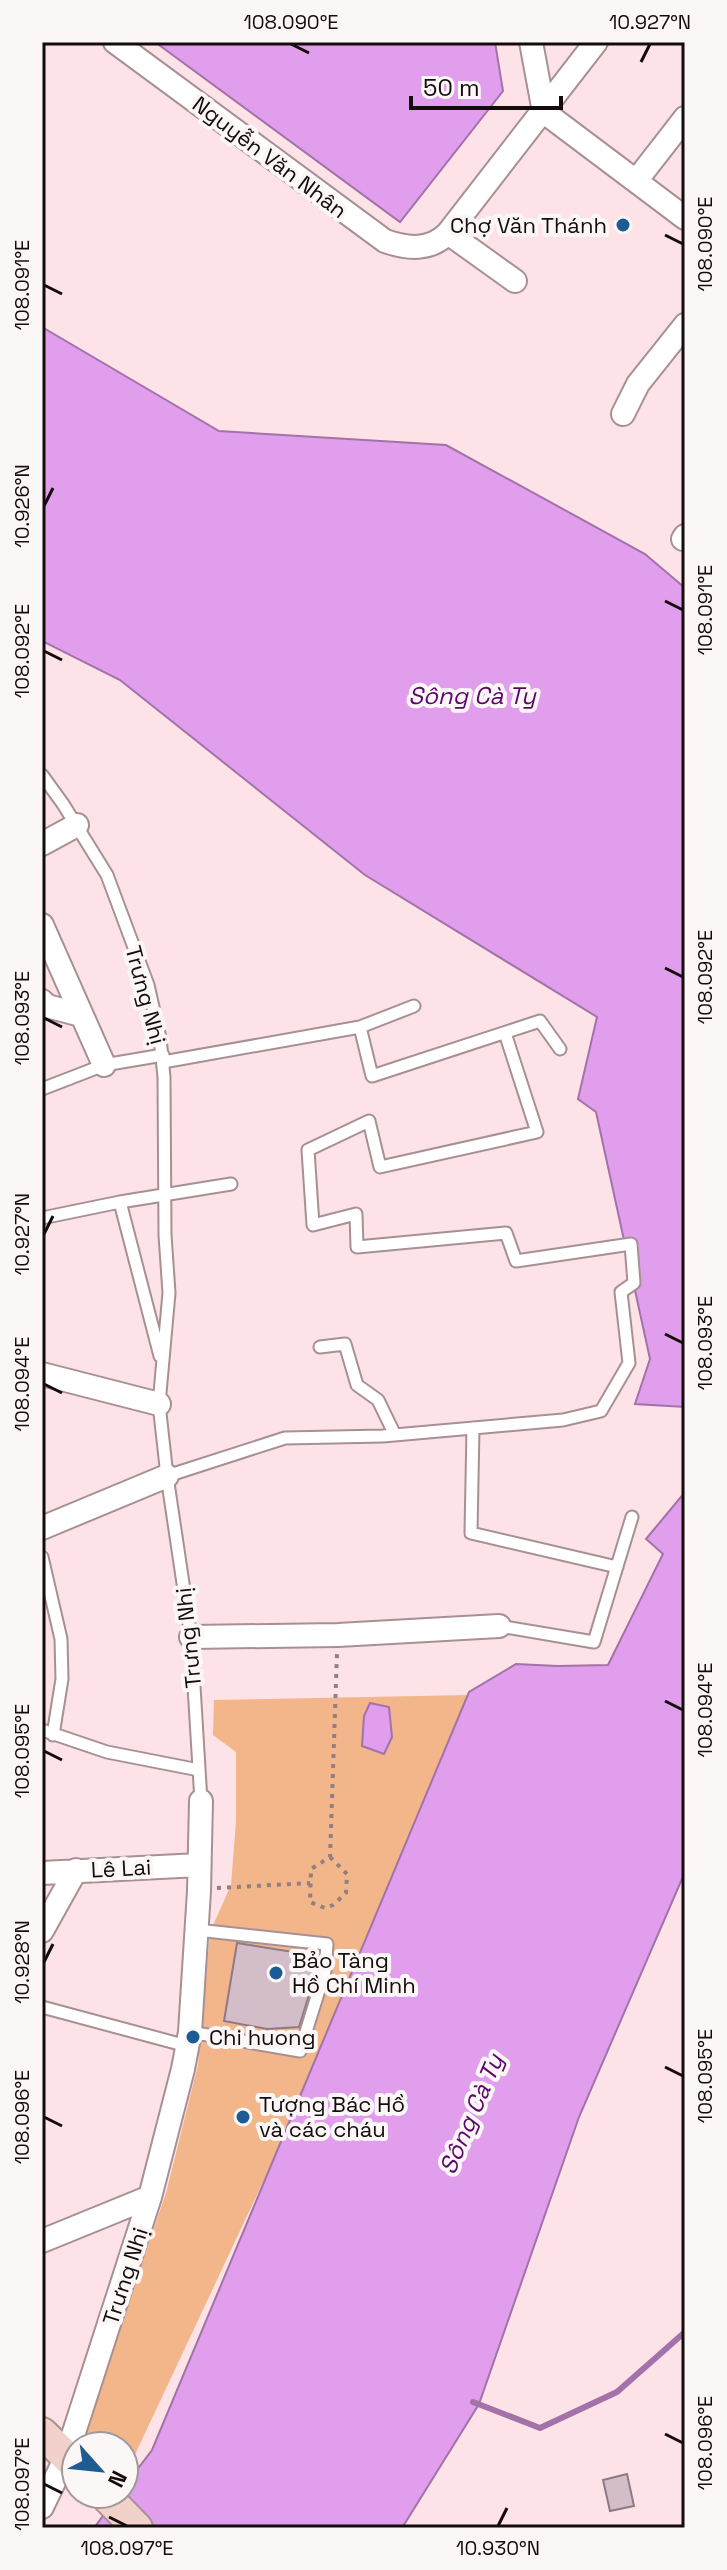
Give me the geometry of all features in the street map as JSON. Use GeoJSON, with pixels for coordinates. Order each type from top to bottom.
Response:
{"type":"FeatureCollection","features":[{"type":"Feature","properties":{"kind":"street","name":"Nguyễn Văn Nhân"},"geometry":{"type":"LineString","coordinates":[[115,42],[385,241],[402,247],[441,239]]}},
{"type":"Feature","properties":{"kind":"street"},"geometry":{"type":"LineString","coordinates":[[531,42],[544,112],[685,218]]}},
{"type":"Feature","properties":{"kind":"street"},"geometry":{"type":"LineString","coordinates":[[515,281],[441,239],[544,112],[596,42]]}},
{"type":"Feature","properties":{"kind":"street"},"geometry":{"type":"LineString","coordinates":[[636,181],[685,118]]}},
{"type":"Feature","properties":{"kind":"street"},"geometry":{"type":"LineString","coordinates":[[623,414],[638,384],[685,325]]}},
{"type":"Feature","properties":{"kind":"street"},"geometry":{"type":"LineString","coordinates":[[42,844],[77,825]]}},
{"type":"Feature","properties":{"kind":"street"},"geometry":{"type":"LineString","coordinates":[[42,925],[104,1065]]}},
{"type":"Feature","properties":{"kind":"street"},"geometry":{"type":"LineString","coordinates":[[42,1001],[47,1006],[81,1015]]}},
{"type":"Feature","properties":{"kind":"street"},"geometry":{"type":"LineString","coordinates":[[42,1374],[159,1404]]}},
{"type":"Feature","properties":{"kind":"street"},"geometry":{"type":"LineString","coordinates":[[42,1528],[167,1476]]}},
{"type":"Feature","properties":{"kind":"street"},"geometry":{"type":"LineString","coordinates":[[191,1637],[338,1635],[499,1626]]}},
{"type":"Feature","properties":{"kind":"street","name":"Trưng Nhị"},"geometry":{"type":"LineString","coordinates":[[80,2430],[150,2197],[189,2039],[199,1891],[201,1801]]}},
{"type":"Feature","properties":{"kind":"street","name":"Lê Lai"},"geometry":{"type":"LineString","coordinates":[[42,1873],[199,1865]]}},
{"type":"Feature","properties":{"kind":"street"},"geometry":{"type":"LineString","coordinates":[[42,1931],[76,1870]]}},
{"type":"Feature","properties":{"kind":"street"},"geometry":{"type":"LineString","coordinates":[[42,2241],[150,2197]]}},
{"type":"Feature","properties":{"kind":"street"},"geometry":{"type":"LineString","coordinates":[[42,2433],[60,2450]]}},
{"type":"Feature","properties":{"kind":"street","name":"Trưng Nhị"},"geometry":{"type":"LineString","coordinates":[[42,2507],[60,2478]]}},
{"type":"Feature","properties":{"kind":"street"},"geometry":{"type":"LineString","coordinates":[[120,2510],[137,2528]]}},
{"type":"Feature","properties":{"kind":"lane","name":"Trưng Nhị"},"geometry":{"type":"LineString","coordinates":[[42,775],[77,825],[113,890],[148,985],[163,1058],[169,1293],[159,1404],[191,1637],[201,1801]]}},
{"type":"Feature","properties":{"kind":"lane"},"geometry":{"type":"LineString","coordinates":[[42,1089],[104,1065],[360,1027],[414,1006]]}},
{"type":"Feature","properties":{"kind":"lane"},"geometry":{"type":"LineString","coordinates":[[360,1027],[372,1076],[540,1021],[560,1049]]}},
{"type":"Feature","properties":{"kind":"lane"},"geometry":{"type":"LineString","coordinates":[[167,1476],[285,1438],[395,1435],[563,1420],[601,1411],[629,1363],[621,1292],[634,1283],[631,1244],[516,1261],[506,1233],[357,1247],[356,1214],[313,1225],[308,1150],[369,1121],[380,1167],[537,1132],[505,1033]]}},
{"type":"Feature","properties":{"kind":"lane"},"geometry":{"type":"LineString","coordinates":[[42,1218],[231,1184]]}},
{"type":"Feature","properties":{"kind":"lane"},"geometry":{"type":"LineString","coordinates":[[120,1202],[163,1367]]}},
{"type":"Feature","properties":{"kind":"lane"},"geometry":{"type":"LineString","coordinates":[[320,1347],[345,1344],[357,1385],[378,1400],[395,1435]]}},
{"type":"Feature","properties":{"kind":"lane"},"geometry":{"type":"LineString","coordinates":[[473,1428],[471,1533],[617,1567]]}},
{"type":"Feature","properties":{"kind":"lane"},"geometry":{"type":"LineString","coordinates":[[499,1626],[594,1642],[632,1517]]}},
{"type":"Feature","properties":{"kind":"lane"},"geometry":{"type":"LineString","coordinates":[[42,1557],[61,1639],[62,1679],[48,1733],[107,1752],[199,1770]]}},
{"type":"Feature","properties":{"kind":"lane"},"geometry":{"type":"LineString","coordinates":[[42,2007],[189,2039],[300,2051],[325,1971],[327,1944],[197,1930]]}},
{"type":"Feature","properties":{"kind":"path"},"geometry":{"type":"LineString","coordinates":[[330,1857],[311,1869],[310,1902],[325,1908],[346,1893],[347,1874],[330,1857],[338,1635]]}},
{"type":"Feature","properties":{"kind":"path"},"geometry":{"type":"LineString","coordinates":[[199,1891],[231,1885],[310,1883]]}},
{"type":"Feature","properties":{"kind":"shaded area"},"geometry":{"type":"Polygon","coordinates":[[[468,1695],[270,2167],[140,2444],[140,2430],[84,2430],[166,2193],[198,2065],[210,1932],[231,1885],[236,1821],[236,1752],[213,1735],[214,1700],[468,1695]]]}},
{"type":"Feature","properties":{"kind":"water"},"geometry":{"type":"Polygon","coordinates":[[[155,42],[495,42],[503,91],[400,222],[155,42]]]}},
{"type":"Feature","properties":{"kind":"water","name":"Sông Cà Ty"},"geometry":{"type":"Polygon","coordinates":[[[42,327],[219,431],[446,445],[645,554],[685,588],[685,1407],[635,1404],[650,1359],[596,1112],[578,1099],[597,1017],[365,875],[120,680],[42,641],[42,327]]]}},
{"type":"Feature","properties":{"kind":"water","name":"Sông Cà Ty"},"geometry":{"type":"Polygon","coordinates":[[[685,1492],[685,1872],[579,2117],[479,2404],[402,2528],[94,2528],[107,2510],[140,2510],[140,2466],[152,2450],[469,1692],[516,1664],[608,1665],[663,1554],[646,1539],[685,1492]]]}},
{"type":"Feature","properties":{"kind":"water"},"geometry":{"type":"Polygon","coordinates":[[[370,1703],[389,1707],[392,1737],[384,1754],[362,1746],[364,1716],[370,1703]]]}},
{"type":"Feature","properties":{"kind":"building","name":"Bảo Tàng Hồ Chí Minh"},"geometry":{"type":"Polygon","coordinates":[[[237,1943],[318,1956],[299,2027],[267,2029],[224,2021],[237,1943]]]}},
{"type":"Feature","properties":{"kind":"building"},"geometry":{"type":"Polygon","coordinates":[[[627,2474],[634,2506],[610,2511],[603,2480],[627,2474]]]}},
{"type":"Feature","properties":{"kind":"waterway"},"geometry":{"type":"LineString","coordinates":[[473,2402],[540,2428],[617,2392],[685,2332]]}},
{"type":"Feature","properties":{"kind":"place","name":"Chợ Văn Thánh"},"geometry":{"type":"Point","coordinates":[623,225]}},
{"type":"Feature","properties":{"kind":"place","name":"Bảo Tàng Hồ Chí Minh"},"geometry":{"type":"Point","coordinates":[276,1973]}},
{"type":"Feature","properties":{"kind":"place","name":"Chi huong"},"geometry":{"type":"Point","coordinates":[193,2037]}},
{"type":"Feature","properties":{"kind":"place","name":"Tượng Bác Hồ và các cháu"},"geometry":{"type":"Point","coordinates":[243,2117]}}]}
